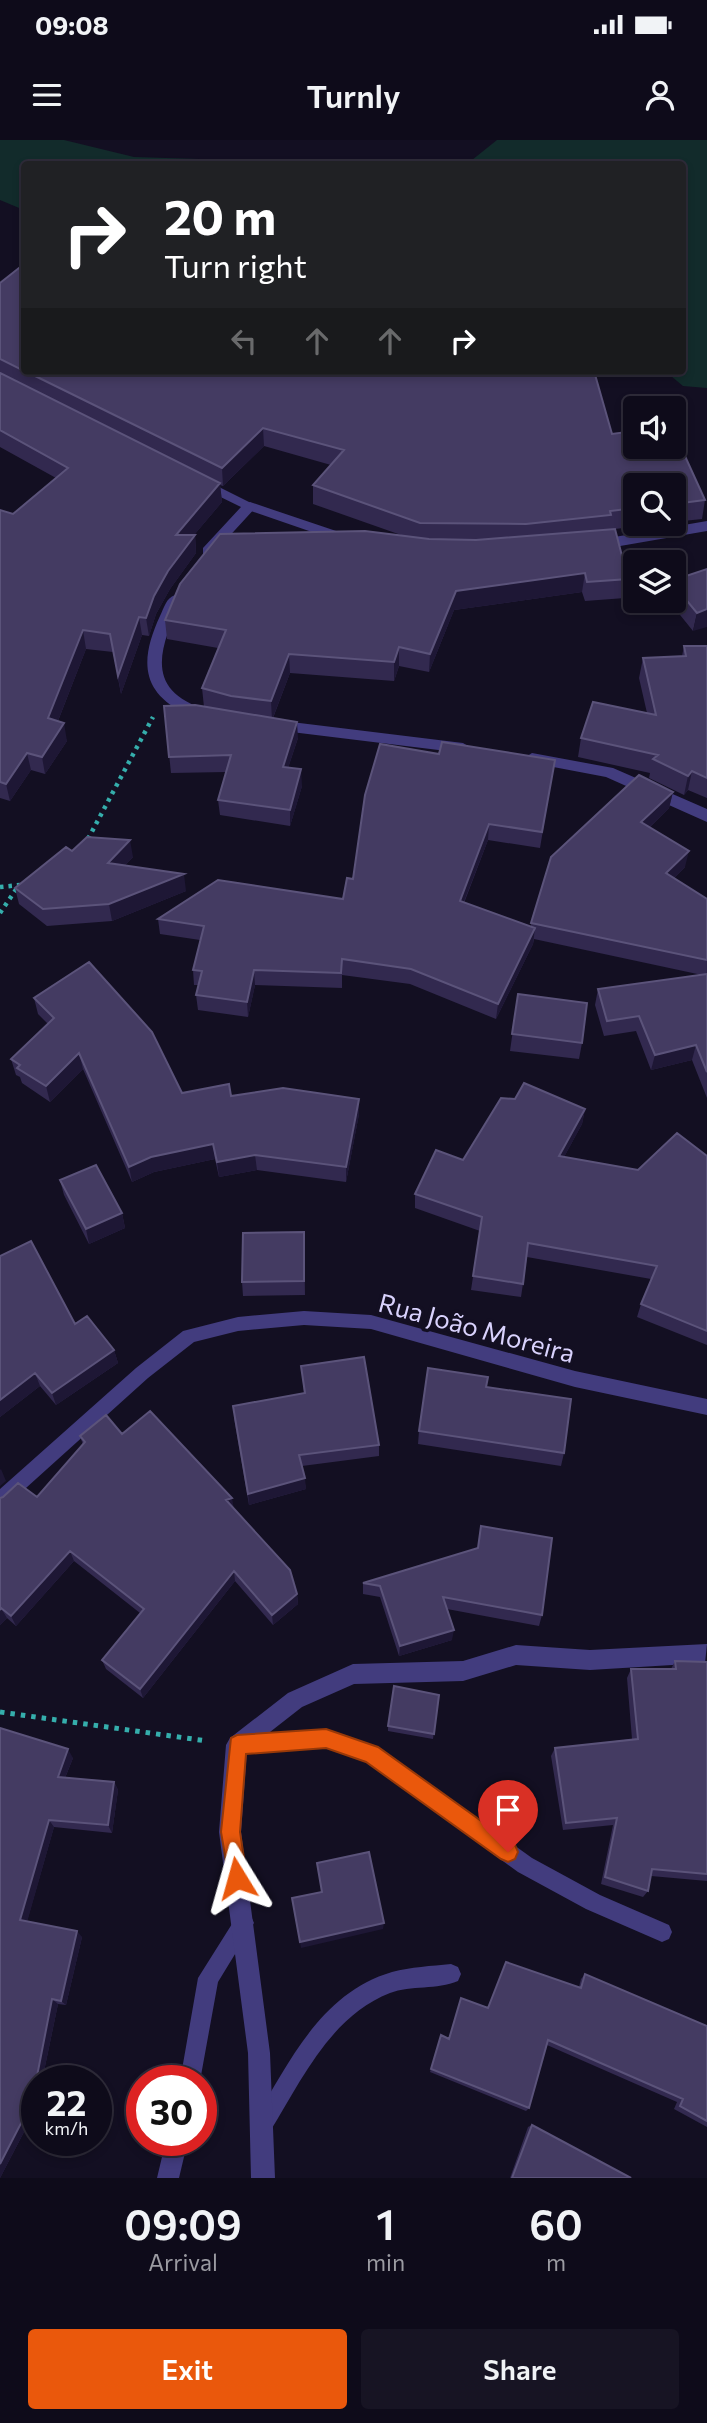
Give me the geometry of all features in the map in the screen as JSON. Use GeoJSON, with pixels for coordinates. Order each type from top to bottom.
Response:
{"type":"FeatureCollection","features":[{"type":"Feature","properties":{"kind":"street"},"geometry":{"type":"LineString","coordinates":[[191,477],[250,506],[335,537],[362,542]]}},
{"type":"Feature","properties":{"kind":"street"},"geometry":{"type":"LineString","coordinates":[[201,559],[250,506]]}},
{"type":"Feature","properties":{"kind":"street"},"geometry":{"type":"LineString","coordinates":[[586,546],[707,526]]}},
{"type":"Feature","properties":{"kind":"street"},"geometry":{"type":"LineString","coordinates":[[180,590],[161,627],[153,665],[161,686],[173,701],[198,713],[224,718]]}},
{"type":"Feature","properties":{"kind":"street"},"geometry":{"type":"LineString","coordinates":[[263,724],[482,750]]}},
{"type":"Feature","properties":{"kind":"street"},"geometry":{"type":"LineString","coordinates":[[520,756],[608,772],[663,794],[707,816]]}},
{"type":"Feature","properties":{"kind":"street"},"geometry":{"type":"LineString","coordinates":[[263,2178],[259,2053],[230,1832],[237,1745],[295,1700],[352,1674],[463,1671],[516,1655],[590,1660],[705,1653]]}},
{"type":"Feature","properties":{"kind":"lane","name":"Rua João Moreira"},"geometry":{"type":"LineString","coordinates":[[0,1500],[131,1382],[189,1336],[238,1324],[304,1318],[371,1322],[575,1379],[707,1407]]}},
{"type":"Feature","properties":{"kind":"lane"},"geometry":{"type":"LineString","coordinates":[[237,1745],[326,1738],[371,1754],[525,1865],[593,1902],[662,1932]]}},
{"type":"Feature","properties":{"kind":"lane"},"geometry":{"type":"LineString","coordinates":[[193,2065],[208,1978],[244,1923]]}},
{"type":"Feature","properties":{"kind":"lane"},"geometry":{"type":"LineString","coordinates":[[262,2126],[323,2027],[356,1998],[389,1983],[451,1974]]}},
{"type":"Feature","properties":{"kind":"lane"},"geometry":{"type":"LineString","coordinates":[[168,2178],[173,2156]]}},
{"type":"Feature","properties":{"kind":"path"},"geometry":{"type":"LineString","coordinates":[[78,845],[88,838],[158,709],[169,695]]}},
{"type":"Feature","properties":{"kind":"path"},"geometry":{"type":"LineString","coordinates":[[0,913],[17,887],[27,880]]}},
{"type":"Feature","properties":{"kind":"path"},"geometry":{"type":"LineString","coordinates":[[0,887],[17,887]]}},
{"type":"Feature","properties":{"kind":"path"},"geometry":{"type":"LineString","coordinates":[[0,1712],[237,1745]]}},
{"type":"Feature","properties":{"kind":"green space"},"geometry":{"type":"Polygon","coordinates":[[[0,140],[64,140],[134,157],[263,161],[21,161],[21,209],[0,200],[0,140]]]}},
{"type":"Feature","properties":{"kind":"green space"},"geometry":{"type":"Polygon","coordinates":[[[497,140],[707,140],[707,388],[683,386],[670,375],[686,375],[686,161],[471,161],[497,140]]]}},
{"type":"Feature","properties":{"kind":"building"},"geometry":{"type":"Polygon","coordinates":[[[21,266],[21,370],[0,359],[0,283],[21,266]]]}},
{"type":"Feature","properties":{"kind":"building"},"geometry":{"type":"Polygon","coordinates":[[[0,373],[220,483],[176,535],[195,535],[168,571],[146,618],[139,617],[118,676],[110,634],[83,630],[48,718],[64,723],[42,757],[27,753],[6,784],[0,782],[0,510],[13,514],[68,468],[0,430],[0,373]]]}},
{"type":"Feature","properties":{"kind":"building"},"geometry":{"type":"Polygon","coordinates":[[[33,375],[595,375],[612,434],[623,433],[623,459],[686,458],[705,500],[686,502],[686,473],[623,473],[623,509],[610,511],[611,515],[526,524],[420,523],[313,485],[344,450],[263,428],[222,468],[33,375]]]}},
{"type":"Feature","properties":{"kind":"building"},"geometry":{"type":"Polygon","coordinates":[[[615,529],[623,560],[623,579],[587,582],[585,573],[456,591],[430,654],[399,647],[394,662],[289,654],[271,701],[231,696],[202,688],[226,630],[165,620],[180,584],[220,534],[365,531],[429,539],[476,540],[615,529]]]}},
{"type":"Feature","properties":{"kind":"building"},"geometry":{"type":"Polygon","coordinates":[[[707,569],[707,609],[697,613],[686,600],[686,576],[707,569]]]}},
{"type":"Feature","properties":{"kind":"building"},"geometry":{"type":"Polygon","coordinates":[[[684,646],[707,646],[707,778],[692,771],[688,776],[653,759],[658,755],[581,738],[593,702],[656,715],[643,658],[686,656],[684,646]]]}},
{"type":"Feature","properties":{"kind":"building"},"geometry":{"type":"Polygon","coordinates":[[[195,705],[297,722],[283,767],[301,769],[290,810],[218,800],[231,755],[169,757],[164,706],[195,705]]]}},
{"type":"Feature","properties":{"kind":"building"},"geometry":{"type":"Polygon","coordinates":[[[442,742],[555,760],[542,832],[489,824],[460,901],[535,928],[498,1004],[411,969],[342,959],[341,973],[254,970],[247,1002],[196,995],[202,971],[193,970],[204,926],[158,919],[218,880],[343,899],[347,878],[353,879],[365,795],[380,744],[439,754],[442,742]]]}},
{"type":"Feature","properties":{"kind":"building"},"geometry":{"type":"Polygon","coordinates":[[[639,775],[673,792],[641,822],[689,851],[666,873],[707,899],[707,960],[531,923],[551,857],[639,775]]]}},
{"type":"Feature","properties":{"kind":"building"},"geometry":{"type":"Polygon","coordinates":[[[87,837],[130,840],[108,863],[184,874],[109,904],[43,909],[15,888],[66,847],[72,851],[87,837]]]}},
{"type":"Feature","properties":{"kind":"building"},"geometry":{"type":"Polygon","coordinates":[[[89,962],[152,1032],[182,1093],[229,1084],[231,1096],[283,1088],[359,1099],[346,1167],[255,1155],[217,1162],[213,1144],[151,1157],[129,1167],[79,1053],[46,1086],[17,1068],[20,1065],[11,1059],[54,1018],[34,998],[89,962]]]}},
{"type":"Feature","properties":{"kind":"building"},"geometry":{"type":"Polygon","coordinates":[[[707,974],[707,1072],[696,1045],[655,1055],[639,1016],[607,1021],[598,989],[707,974]]]}},
{"type":"Feature","properties":{"kind":"building"},"geometry":{"type":"Polygon","coordinates":[[[518,994],[587,1003],[582,1043],[512,1034],[518,994]]]}},
{"type":"Feature","properties":{"kind":"building"},"geometry":{"type":"Polygon","coordinates":[[[524,1083],[585,1109],[559,1156],[638,1170],[677,1133],[707,1156],[707,1331],[641,1304],[657,1266],[528,1243],[523,1284],[473,1276],[482,1217],[415,1194],[436,1150],[463,1160],[501,1098],[515,1099],[524,1083]]]}},
{"type":"Feature","properties":{"kind":"building"},"geometry":{"type":"Polygon","coordinates":[[[96,1165],[122,1213],[86,1229],[60,1180],[96,1165]]]}},
{"type":"Feature","properties":{"kind":"building"},"geometry":{"type":"Polygon","coordinates":[[[304,1232],[304,1281],[242,1282],[243,1233],[304,1232]]]}},
{"type":"Feature","properties":{"kind":"building"},"geometry":{"type":"Polygon","coordinates":[[[31,1241],[75,1324],[87,1316],[114,1350],[52,1393],[35,1373],[0,1400],[0,1256],[31,1241]]]}},
{"type":"Feature","properties":{"kind":"building"},"geometry":{"type":"Polygon","coordinates":[[[364,1357],[379,1445],[299,1455],[305,1478],[248,1494],[233,1406],[305,1393],[301,1366],[364,1357]]]}},
{"type":"Feature","properties":{"kind":"building"},"geometry":{"type":"Polygon","coordinates":[[[428,1368],[488,1377],[486,1387],[571,1399],[564,1453],[419,1431],[428,1368]]]}},
{"type":"Feature","properties":{"kind":"building"},"geometry":{"type":"Polygon","coordinates":[[[150,1411],[232,1498],[226,1500],[290,1570],[297,1594],[272,1615],[234,1571],[140,1689],[102,1660],[144,1609],[70,1551],[11,1616],[1,1608],[0,1610],[0,1498],[18,1483],[37,1497],[85,1442],[80,1436],[106,1415],[122,1434],[150,1411]]]}},
{"type":"Feature","properties":{"kind":"building"},"geometry":{"type":"Polygon","coordinates":[[[481,1526],[552,1538],[542,1615],[443,1597],[454,1630],[400,1646],[380,1586],[363,1583],[478,1548],[481,1526]]]}},
{"type":"Feature","properties":{"kind":"building"},"geometry":{"type":"Polygon","coordinates":[[[675,1661],[707,1662],[707,1874],[652,1869],[648,1891],[605,1877],[617,1818],[566,1823],[555,1748],[638,1739],[631,1669],[676,1669],[675,1661]]]}},
{"type":"Feature","properties":{"kind":"building"},"geometry":{"type":"Polygon","coordinates":[[[394,1686],[439,1695],[434,1734],[388,1726],[394,1686]]]}},
{"type":"Feature","properties":{"kind":"building"},"geometry":{"type":"Polygon","coordinates":[[[0,1728],[68,1749],[58,1777],[114,1782],[108,1825],[49,1820],[20,1920],[77,1931],[61,2001],[52,1999],[39,2065],[21,2065],[21,2123],[0,2164],[0,1728]]]}},
{"type":"Feature","properties":{"kind":"building"},"geometry":{"type":"Polygon","coordinates":[[[369,1852],[384,1923],[300,1942],[292,1898],[322,1892],[317,1863],[369,1852]]]}},
{"type":"Feature","properties":{"kind":"building"},"geometry":{"type":"Polygon","coordinates":[[[506,1962],[581,1988],[585,1974],[707,2026],[707,2121],[680,2106],[683,2099],[548,2040],[529,2108],[431,2069],[441,2035],[449,2039],[461,1998],[488,2008],[506,1962]]]}},
{"type":"Feature","properties":{"kind":"building"},"geometry":{"type":"Polygon","coordinates":[[[532,2125],[631,2178],[512,2178],[532,2125]]]}},
{"type":"Feature","properties":{"kind":"route"},"geometry":{"type":"LineString","coordinates":[[237,1878],[230,1832],[237,1745],[326,1738],[371,1754],[508,1852]]}}]}
